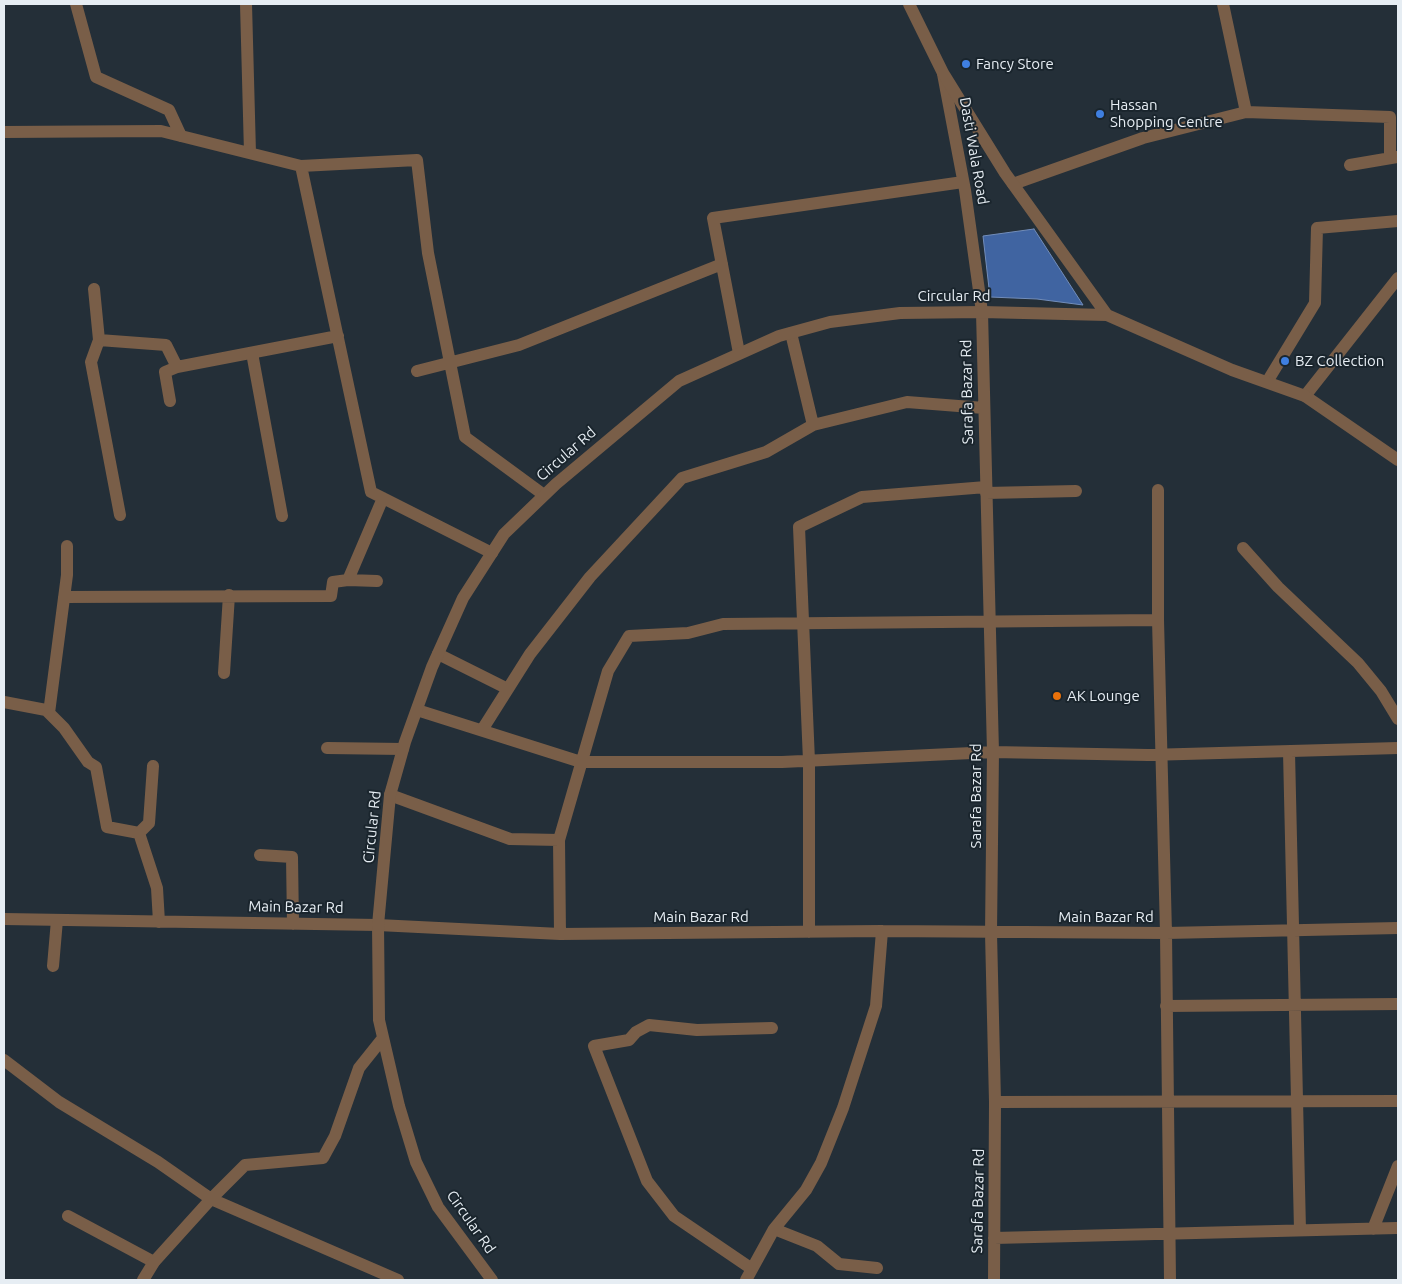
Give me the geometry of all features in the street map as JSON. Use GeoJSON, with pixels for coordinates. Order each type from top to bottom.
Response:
{"type":"FeatureCollection","features":[{"type":"Feature","properties":{"kind":"street"},"geometry":{"type":"LineString","coordinates":[[76,4],[96,77],[169,110],[181,136]]}},
{"type":"Feature","properties":{"kind":"street"},"geometry":{"type":"LineString","coordinates":[[246,4],[250,153]]}},
{"type":"Feature","properties":{"kind":"street","name":"Dasti Wala Road"},"geometry":{"type":"LineString","coordinates":[[909,4],[943,73],[964,182],[982,312]]}},
{"type":"Feature","properties":{"kind":"street"},"geometry":{"type":"LineString","coordinates":[[1223,4],[1246,112]]}},
{"type":"Feature","properties":{"kind":"street"},"geometry":{"type":"LineString","coordinates":[[943,73],[1013,184],[1107,315]]}},
{"type":"Feature","properties":{"kind":"street"},"geometry":{"type":"LineString","coordinates":[[1013,184],[1143,138],[1246,112],[1390,117],[1394,158],[1350,165]]}},
{"type":"Feature","properties":{"kind":"street"},"geometry":{"type":"LineString","coordinates":[[4,132],[161,131],[301,166],[417,160],[428,253],[464,436],[544,495]]}},
{"type":"Feature","properties":{"kind":"street"},"geometry":{"type":"LineString","coordinates":[[301,166],[371,492],[492,553]]}},
{"type":"Feature","properties":{"kind":"street"},"geometry":{"type":"LineString","coordinates":[[739,353],[713,218],[964,182]]}},
{"type":"Feature","properties":{"kind":"street"},"geometry":{"type":"LineString","coordinates":[[1267,382],[1315,302],[1317,228],[1398,221]]}},
{"type":"Feature","properties":{"kind":"street"},"geometry":{"type":"LineString","coordinates":[[417,371],[519,345],[722,264]]}},
{"type":"Feature","properties":{"kind":"street"},"geometry":{"type":"LineString","coordinates":[[1305,396],[1398,278]]}},
{"type":"Feature","properties":{"kind":"street"},"geometry":{"type":"LineString","coordinates":[[94,289],[100,340],[91,362],[120,515]]}},
{"type":"Feature","properties":{"kind":"street","name":"Circular Rd"},"geometry":{"type":"LineString","coordinates":[[492,1280],[438,1207],[416,1162],[399,1106],[379,1020],[378,925],[390,795],[403,749],[438,654],[463,598],[504,534],[544,495],[679,381],[739,353],[791,332],[830,322],[900,313],[982,312],[1107,315],[1170,345],[1305,396],[1398,460]]}},
{"type":"Feature","properties":{"kind":"street","name":"Sarafa Bazar Rd"},"geometry":{"type":"LineString","coordinates":[[982,312],[993,752],[991,933],[995,1102],[994,1280]]}},
{"type":"Feature","properties":{"kind":"street"},"geometry":{"type":"LineString","coordinates":[[791,332],[813,425]]}},
{"type":"Feature","properties":{"kind":"street"},"geometry":{"type":"LineString","coordinates":[[170,402],[165,372],[177,367],[338,336]]}},
{"type":"Feature","properties":{"kind":"street"},"geometry":{"type":"LineString","coordinates":[[100,340],[166,345],[177,367]]}},
{"type":"Feature","properties":{"kind":"street"},"geometry":{"type":"LineString","coordinates":[[252,353],[282,516]]}},
{"type":"Feature","properties":{"kind":"street"},"geometry":{"type":"LineString","coordinates":[[482,730],[530,654],[590,577],[682,478],[766,452],[813,425],[907,402],[984,408]]}},
{"type":"Feature","properties":{"kind":"street"},"geometry":{"type":"LineString","coordinates":[[809,932],[808,762],[799,526],[862,497],[986,490],[1076,491]]}},
{"type":"Feature","properties":{"kind":"street"},"geometry":{"type":"LineString","coordinates":[[1158,490],[1158,620],[1166,933],[1166,1102],[1170,1280]]}},
{"type":"Feature","properties":{"kind":"street"},"geometry":{"type":"LineString","coordinates":[[348,580],[383,498]]}},
{"type":"Feature","properties":{"kind":"street"},"geometry":{"type":"LineString","coordinates":[[49,713],[64,597],[67,546]]}},
{"type":"Feature","properties":{"kind":"street"},"geometry":{"type":"LineString","coordinates":[[1243,548],[1278,586],[1358,663],[1381,691],[1398,719]]}},
{"type":"Feature","properties":{"kind":"street"},"geometry":{"type":"LineString","coordinates":[[64,597],[332,596],[333,582],[348,580],[377,582]]}},
{"type":"Feature","properties":{"kind":"street"},"geometry":{"type":"LineString","coordinates":[[224,673],[229,595]]}},
{"type":"Feature","properties":{"kind":"street"},"geometry":{"type":"LineString","coordinates":[[560,934],[559,840],[580,762],[608,671],[629,636],[688,633],[723,624],[989,620],[1158,620]]}},
{"type":"Feature","properties":{"kind":"street"},"geometry":{"type":"LineString","coordinates":[[438,654],[508,689]]}},
{"type":"Feature","properties":{"kind":"street"},"geometry":{"type":"LineString","coordinates":[[4,702],[29,705],[46,710],[64,728],[88,762],[96,767],[107,827],[139,833]]}},
{"type":"Feature","properties":{"kind":"street"},"geometry":{"type":"LineString","coordinates":[[417,710],[580,762],[808,762],[993,752],[1162,755],[1398,748]]}},
{"type":"Feature","properties":{"kind":"street"},"geometry":{"type":"LineString","coordinates":[[328,748],[403,749]]}},
{"type":"Feature","properties":{"kind":"street"},"geometry":{"type":"LineString","coordinates":[[1289,752],[1300,1230]]}},
{"type":"Feature","properties":{"kind":"street"},"geometry":{"type":"LineString","coordinates":[[139,833],[149,823],[153,766]]}},
{"type":"Feature","properties":{"kind":"street"},"geometry":{"type":"LineString","coordinates":[[390,795],[510,839],[559,840]]}},
{"type":"Feature","properties":{"kind":"street"},"geometry":{"type":"LineString","coordinates":[[139,833],[157,888],[160,922]]}},
{"type":"Feature","properties":{"kind":"street"},"geometry":{"type":"LineString","coordinates":[[260,855],[292,857],[292,924]]}},
{"type":"Feature","properties":{"kind":"street","name":"Main Bazar Rd"},"geometry":{"type":"LineString","coordinates":[[4,919],[378,925],[560,934],[882,931],[1166,933],[1398,928]]}},
{"type":"Feature","properties":{"kind":"street"},"geometry":{"type":"LineString","coordinates":[[53,966],[57,920]]}},
{"type":"Feature","properties":{"kind":"street"},"geometry":{"type":"LineString","coordinates":[[772,1028],[697,1030],[649,1025],[636,1032],[629,1040],[594,1046],[647,1181],[674,1216],[749,1274],[774,1229],[810,1183],[822,1163],[844,1108],[876,1006],[882,931]]}},
{"type":"Feature","properties":{"kind":"street"},"geometry":{"type":"LineString","coordinates":[[1166,1006],[1398,1004]]}},
{"type":"Feature","properties":{"kind":"street"},"geometry":{"type":"LineString","coordinates":[[144,1280],[154,1262],[211,1199],[246,1165],[323,1158],[335,1136],[359,1068],[383,1038]]}},
{"type":"Feature","properties":{"kind":"street"},"geometry":{"type":"LineString","coordinates":[[4,1060],[59,1102],[158,1162],[211,1199],[398,1280]]}},
{"type":"Feature","properties":{"kind":"street"},"geometry":{"type":"LineString","coordinates":[[995,1102],[1398,1100]]}},
{"type":"Feature","properties":{"kind":"street"},"geometry":{"type":"LineString","coordinates":[[1373,1229],[1398,1166]]}},
{"type":"Feature","properties":{"kind":"street"},"geometry":{"type":"LineString","coordinates":[[68,1216],[154,1262]]}},
{"type":"Feature","properties":{"kind":"street"},"geometry":{"type":"LineString","coordinates":[[994,1238],[1397,1228]]}},
{"type":"Feature","properties":{"kind":"street"},"geometry":{"type":"LineString","coordinates":[[774,1229],[817,1246],[839,1264],[877,1268]]}},
{"type":"Feature","properties":{"kind":"water"},"geometry":{"type":"Polygon","coordinates":[[[1034,229],[1083,305],[1037,299],[990,297],[983,236],[1034,229]]]}},
{"type":"Feature","properties":{"kind":"place","name":"Fancy Store"},"geometry":{"type":"Point","coordinates":[966,64]}},
{"type":"Feature","properties":{"kind":"place","name":"Hassan Shopping Centre"},"geometry":{"type":"Point","coordinates":[1100,114]}},
{"type":"Feature","properties":{"kind":"place","name":"BZ Collection"},"geometry":{"type":"Point","coordinates":[1285,361]}},
{"type":"Feature","properties":{"kind":"place","name":"AK Lounge"},"geometry":{"type":"Point","coordinates":[1057,696]}}]}
